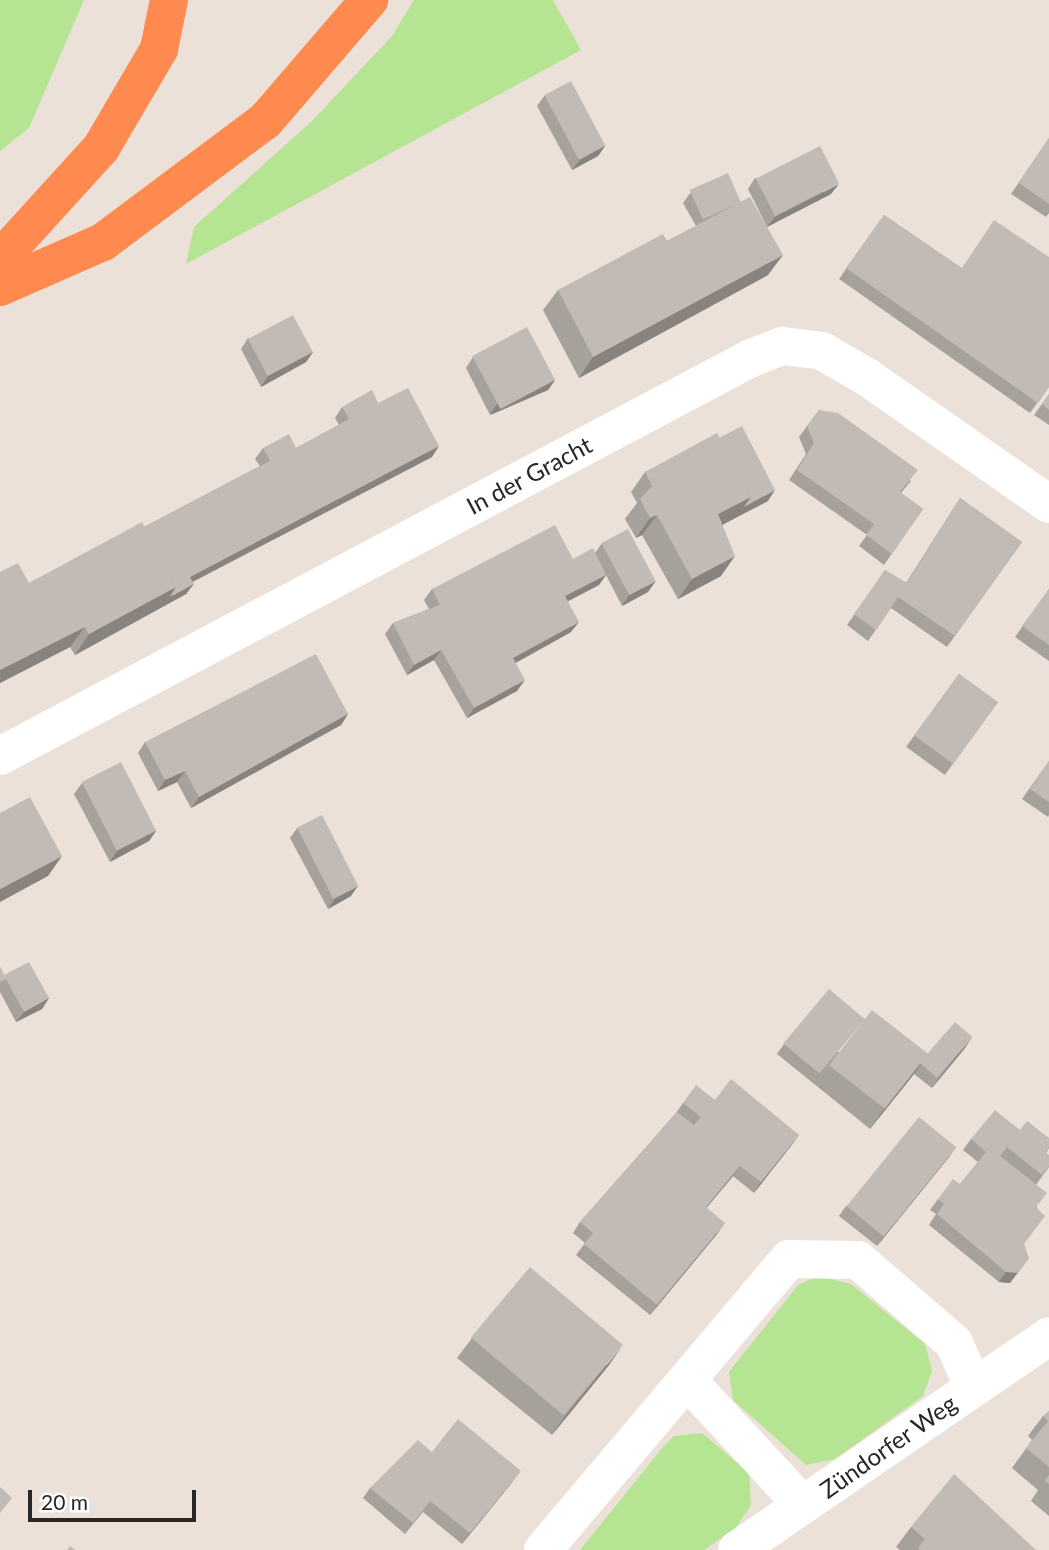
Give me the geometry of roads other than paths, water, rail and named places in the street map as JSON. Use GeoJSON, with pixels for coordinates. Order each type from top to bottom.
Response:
{"type":"FeatureCollection","features":[{"type":"Feature","properties":{"kind":"highway"},"geometry":{"type":"LineString","coordinates":[[0,259],[101,149],[159,49],[169,0]]}},
{"type":"Feature","properties":{"kind":"highway"},"geometry":{"type":"LineString","coordinates":[[0,287],[103,242],[265,121],[369,0]]}},
{"type":"Feature","properties":{"kind":"street","name":"In der Gracht"},"geometry":{"type":"LineString","coordinates":[[0,756],[751,358],[783,346],[822,351],[867,377],[1049,504]]}},
{"type":"Feature","properties":{"kind":"street","name":"Zündorfer Weg"},"geometry":{"type":"LineString","coordinates":[[543,1550],[789,1259],[858,1260],[954,1343],[973,1387]]}},
{"type":"Feature","properties":{"kind":"street","name":"Zündorfer Weg"},"geometry":{"type":"LineString","coordinates":[[737,1550],[1049,1336]]}},
{"type":"Feature","properties":{"kind":"street","name":"Zündorfer Weg"},"geometry":{"type":"LineString","coordinates":[[688,1381],[803,1505]]}}]}
